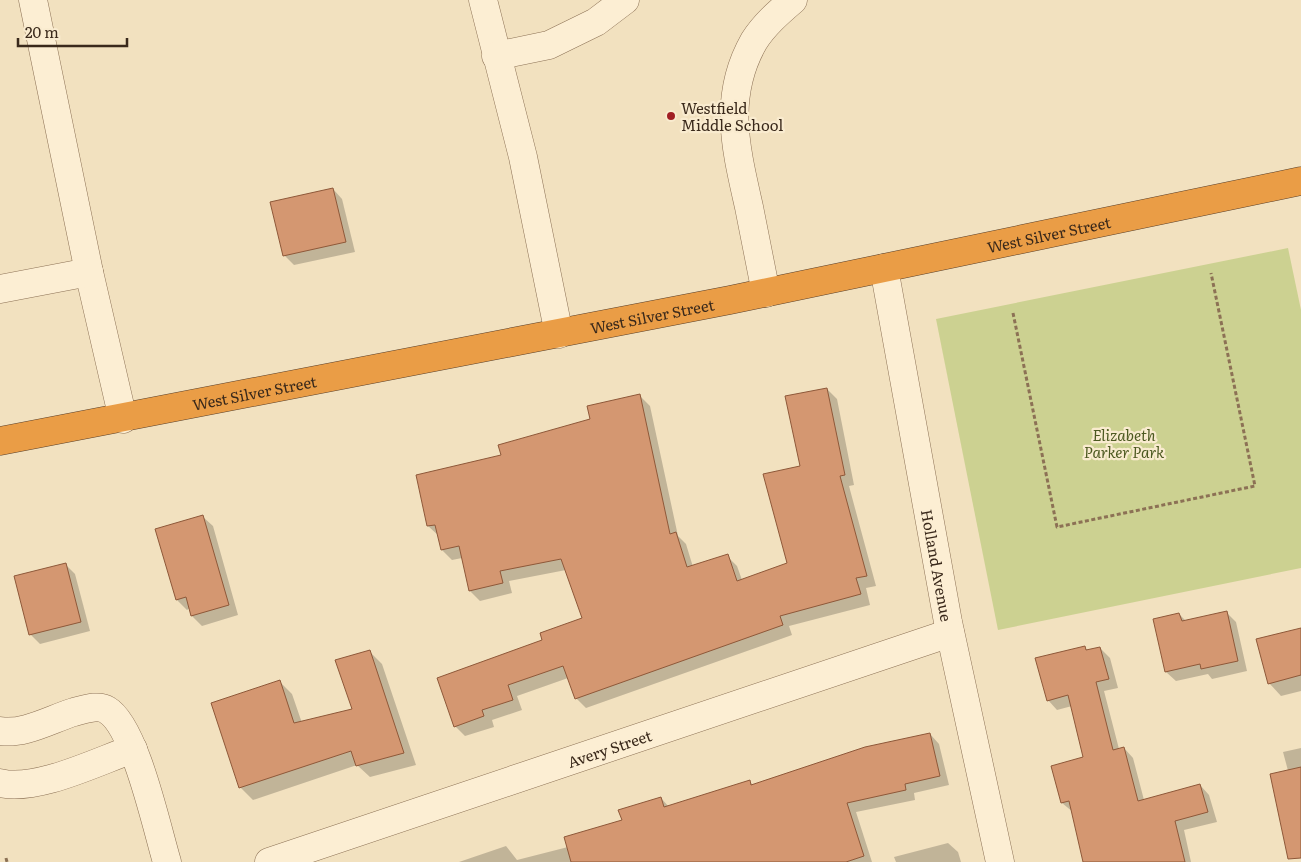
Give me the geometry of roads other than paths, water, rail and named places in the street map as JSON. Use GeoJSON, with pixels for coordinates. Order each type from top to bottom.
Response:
{"type":"FeatureCollection","features":[{"type":"Feature","properties":{"kind":"highway","name":"West Silver Street"},"geometry":{"type":"LineString","coordinates":[[0,442],[766,293],[1301,181]]}},
{"type":"Feature","properties":{"kind":"street"},"geometry":{"type":"LineString","coordinates":[[33,0],[89,272],[123,419]]}},
{"type":"Feature","properties":{"kind":"street"},"geometry":{"type":"LineString","coordinates":[[483,0],[523,157],[559,334]]}},
{"type":"Feature","properties":{"kind":"street"},"geometry":{"type":"LineString","coordinates":[[496,56],[549,45],[596,22],[625,0]]}},
{"type":"Feature","properties":{"kind":"street"},"geometry":{"type":"LineString","coordinates":[[766,293],[735,143],[734,114],[737,87],[743,64],[755,40],[773,18],[793,0]]}},
{"type":"Feature","properties":{"kind":"street","name":"Holland Avenue"},"geometry":{"type":"LineString","coordinates":[[884,268],[950,632],[1000,862]]}},
{"type":"Feature","properties":{"kind":"street"},"geometry":{"type":"LineString","coordinates":[[0,289],[89,272]]}},
{"type":"Feature","properties":{"kind":"street","name":"Avery Street"},"geometry":{"type":"LineString","coordinates":[[269,862],[950,632]]}},
{"type":"Feature","properties":{"kind":"street"},"geometry":{"type":"LineString","coordinates":[[0,731],[8,733],[90,708],[106,708],[117,719],[133,749],[166,862]]}},
{"type":"Feature","properties":{"kind":"street"},"geometry":{"type":"LineString","coordinates":[[0,783],[8,785],[38,781],[133,749]]}},
{"type":"Feature","properties":{"kind":"place","name":"Westfield Middle School"},"geometry":{"type":"Point","coordinates":[671,116]}},
{"type":"Feature","properties":{"kind":"park label","name":"Elizabeth Parker Park"},"geometry":{"type":"Point","coordinates":[1124,442]}}]}
